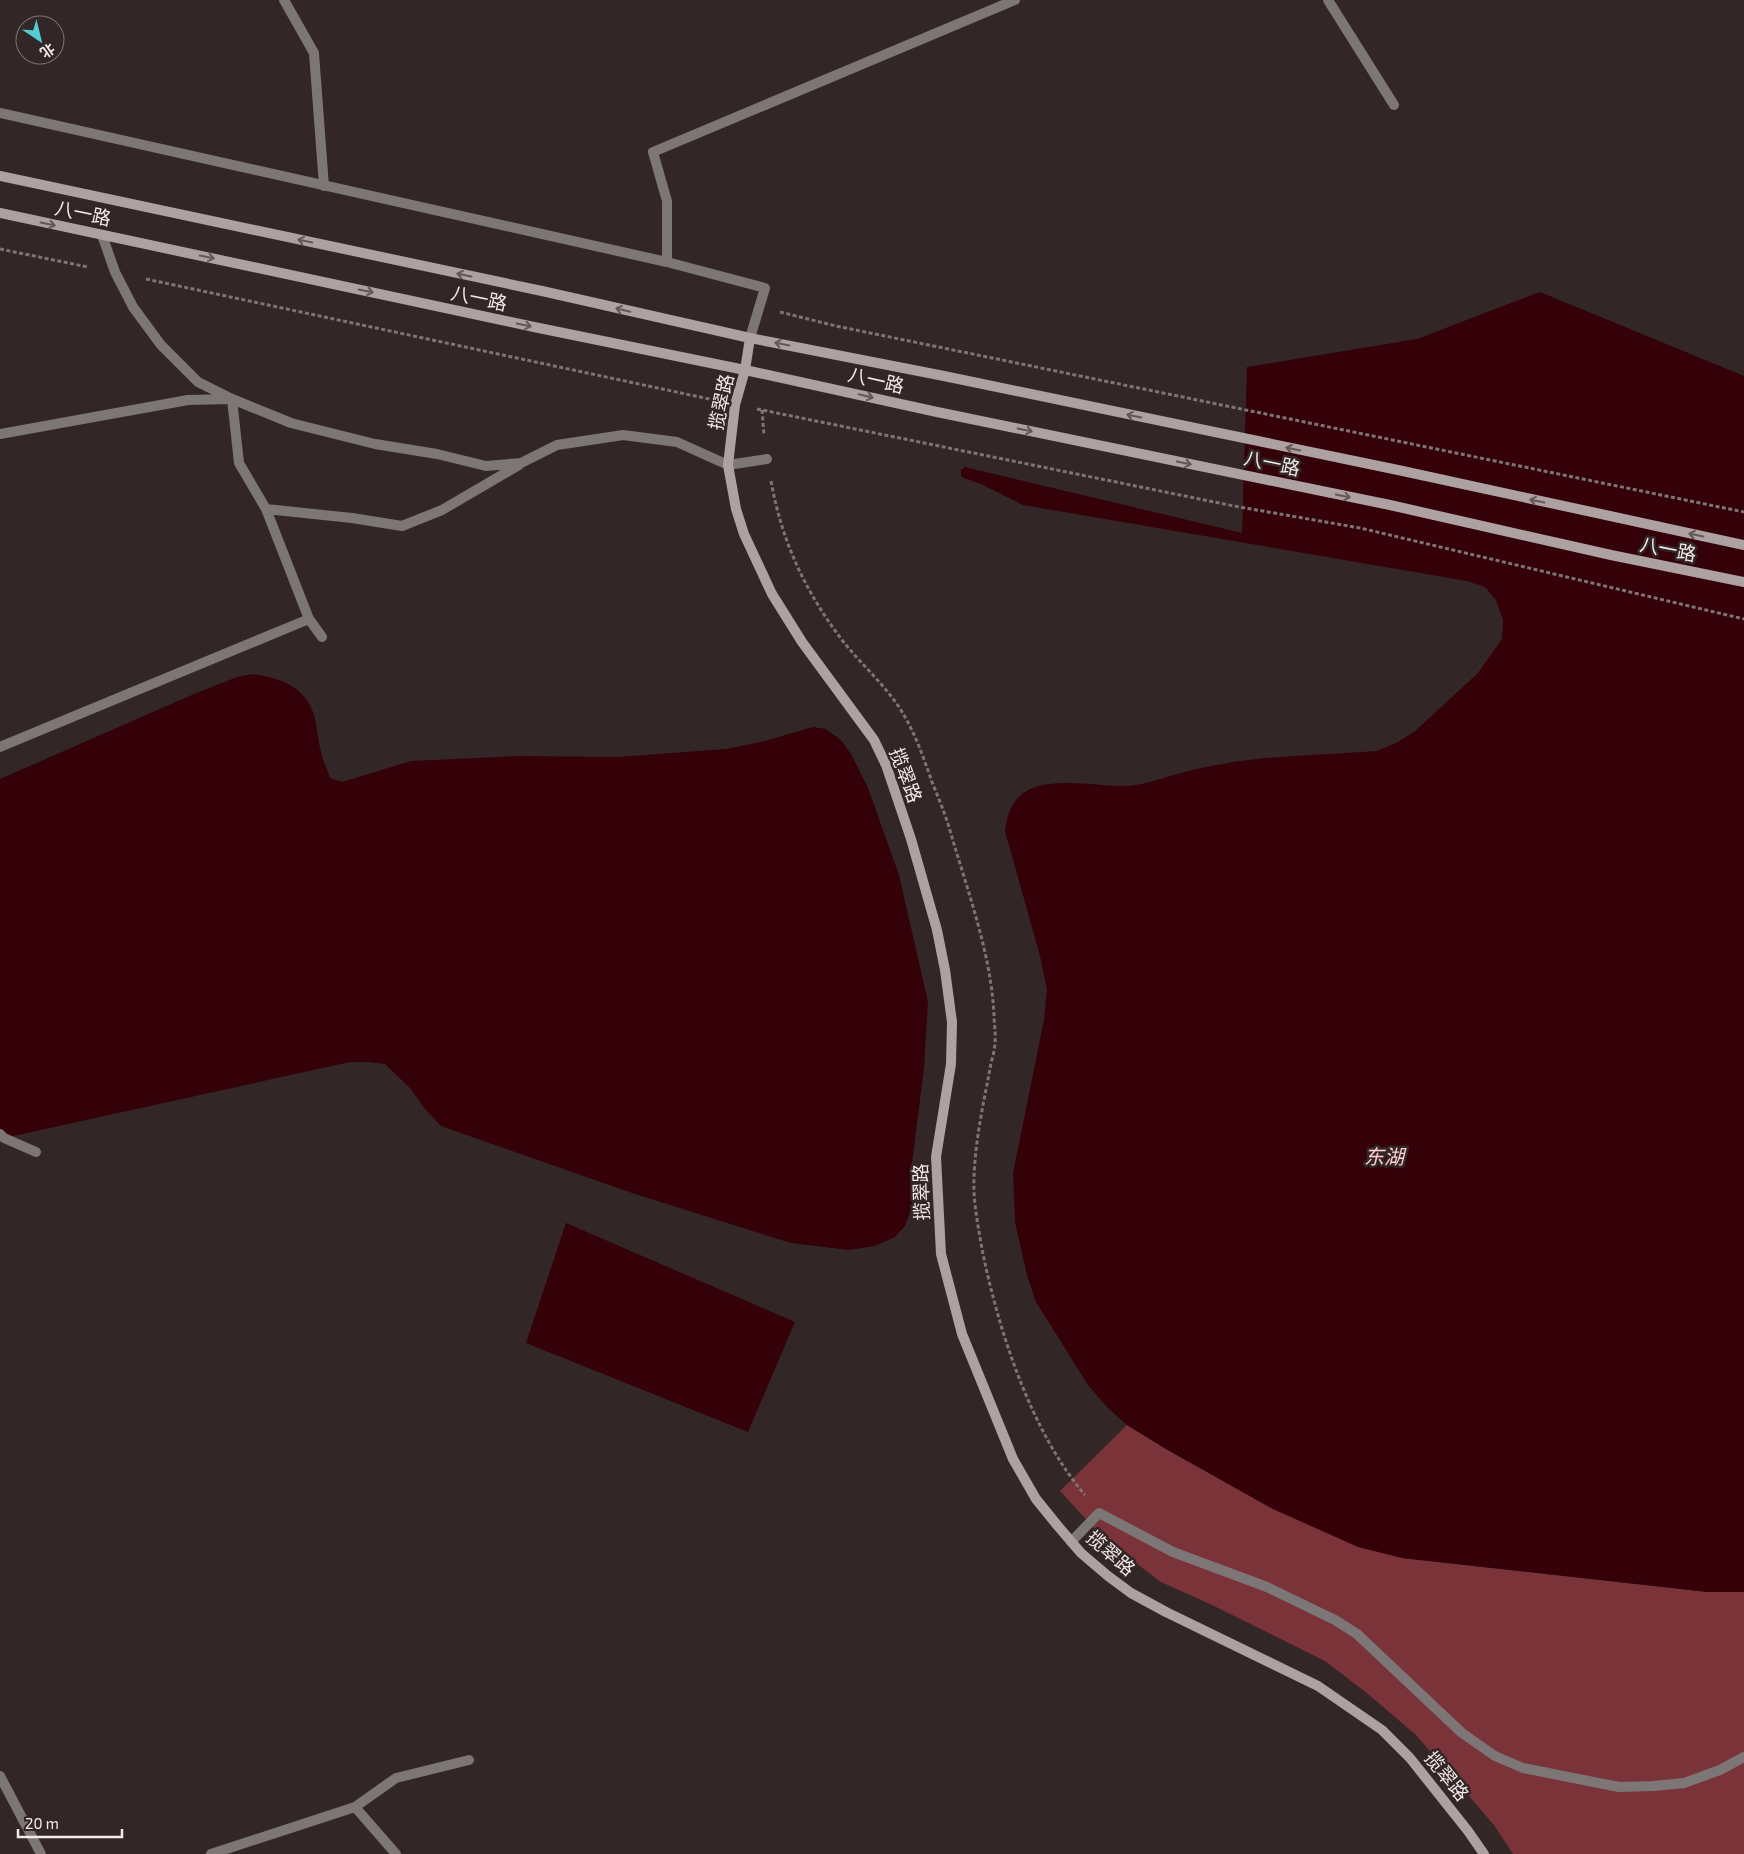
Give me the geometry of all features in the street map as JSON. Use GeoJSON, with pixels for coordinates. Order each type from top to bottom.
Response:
{"type":"FeatureCollection","features":[{"type":"Feature","properties":{"kind":"main road","name":"八一路"},"geometry":{"type":"LineString","coordinates":[[0,176],[532,289],[750,338],[1398,470],[1744,545]]}},
{"type":"Feature","properties":{"kind":"main road","name":"八一路"},"geometry":{"type":"LineString","coordinates":[[0,213],[534,327],[818,385],[937,412],[1390,505],[1611,555],[1744,582]]}},
{"type":"Feature","properties":{"kind":"main road","name":"揽翠路"},"geometry":{"type":"LineString","coordinates":[[750,338],[745,370],[735,405],[728,465],[736,509],[744,534],[772,594],[802,642],[874,740],[886,766],[911,839],[937,930],[952,1022],[951,1064],[936,1157],[941,1254],[962,1334],[1013,1459],[1036,1499],[1071,1542],[1108,1576],[1131,1593],[1318,1686],[1382,1730],[1410,1758],[1484,1854]]}},
{"type":"Feature","properties":{"kind":"street"},"geometry":{"type":"LineString","coordinates":[[284,0],[314,53],[324,186]]}},
{"type":"Feature","properties":{"kind":"street"},"geometry":{"type":"LineString","coordinates":[[667,262],[667,201],[653,152],[1015,0]]}},
{"type":"Feature","properties":{"kind":"street"},"geometry":{"type":"LineString","coordinates":[[1328,0],[1394,105]]}},
{"type":"Feature","properties":{"kind":"street"},"geometry":{"type":"LineString","coordinates":[[0,114],[667,262],[765,288],[750,338]]}},
{"type":"Feature","properties":{"kind":"street"},"geometry":{"type":"LineString","coordinates":[[102,235],[115,272],[133,307],[161,345],[198,382],[232,399],[291,423],[376,444],[437,454],[486,466],[521,464]]}},
{"type":"Feature","properties":{"kind":"street"},"geometry":{"type":"LineString","coordinates":[[0,434],[188,400],[232,399]]}},
{"type":"Feature","properties":{"kind":"street"},"geometry":{"type":"LineString","coordinates":[[232,399],[239,463],[266,510],[309,619],[322,637]]}},
{"type":"Feature","properties":{"kind":"street"},"geometry":{"type":"LineString","coordinates":[[266,510],[352,518],[402,526],[442,510],[557,445],[623,435],[677,442],[728,465],[767,459]]}},
{"type":"Feature","properties":{"kind":"street"},"geometry":{"type":"LineString","coordinates":[[0,747],[309,619]]}},
{"type":"Feature","properties":{"kind":"street"},"geometry":{"type":"LineString","coordinates":[[0,1134],[4,1138],[36,1152]]}},
{"type":"Feature","properties":{"kind":"street"},"geometry":{"type":"LineString","coordinates":[[1071,1542],[1099,1513],[1173,1552],[1267,1587],[1312,1608],[1357,1634],[1462,1732],[1495,1756],[1523,1768],[1619,1787],[1653,1786],[1684,1783],[1720,1770],[1744,1757]]}},
{"type":"Feature","properties":{"kind":"street"},"geometry":{"type":"LineString","coordinates":[[211,1854],[355,1807],[396,1778],[469,1760]]}},
{"type":"Feature","properties":{"kind":"street"},"geometry":{"type":"LineString","coordinates":[[0,1776],[41,1854]]}},
{"type":"Feature","properties":{"kind":"street"},"geometry":{"type":"LineString","coordinates":[[355,1807],[396,1854]]}},
{"type":"Feature","properties":{"kind":"path"},"geometry":{"type":"LineString","coordinates":[[0,249],[851,429],[1234,506],[1360,528],[1744,619]]}},
{"type":"Feature","properties":{"kind":"path"},"geometry":{"type":"LineString","coordinates":[[760,306],[836,326],[1744,512]]}},
{"type":"Feature","properties":{"kind":"shaded area"},"geometry":{"type":"Polygon","coordinates":[[[1127,1425],[1273,1509],[1402,1558],[1708,1592],[1744,1592],[1744,1854],[1513,1854],[1494,1825],[1416,1735],[1368,1694],[1325,1661],[1161,1582],[1105,1540],[1060,1491],[1127,1425]]]}},
{"type":"Feature","properties":{"kind":"water","name":"东湖"},"geometry":{"type":"Polygon","coordinates":[[[1540,292],[1744,376],[1744,1592],[1708,1592],[1402,1558],[1358,1547],[1273,1509],[1166,1449],[1127,1425],[1108,1408],[1088,1385],[1036,1302],[1027,1275],[1015,1222],[1013,1173],[1044,1020],[1047,990],[1040,956],[1005,831],[1009,814],[1016,800],[1034,787],[1057,783],[1131,786],[1183,772],[1241,761],[1377,751],[1396,743],[1414,732],[1478,673],[1502,639],[1503,620],[1496,600],[1485,587],[1467,581],[1023,505],[981,484],[964,478],[961,476],[961,470],[965,467],[1242,533],[1247,367],[1417,339],[1540,292]]]}},
{"type":"Feature","properties":{"kind":"water"},"geometry":{"type":"Polygon","coordinates":[[[253,674],[273,678],[292,686],[306,699],[315,718],[321,752],[330,778],[342,782],[411,761],[520,756],[617,757],[726,749],[761,742],[813,727],[826,729],[842,741],[851,754],[868,788],[899,875],[928,1002],[924,1068],[911,1171],[913,1204],[905,1226],[895,1237],[875,1246],[849,1250],[791,1243],[632,1193],[441,1126],[425,1109],[410,1088],[385,1064],[369,1062],[350,1062],[4,1138],[0,1142],[0,779],[194,694],[237,677],[253,674]]]}},
{"type":"Feature","properties":{"kind":"water"},"geometry":{"type":"Polygon","coordinates":[[[566,1223],[795,1322],[748,1432],[526,1343],[566,1223]]]}}]}
